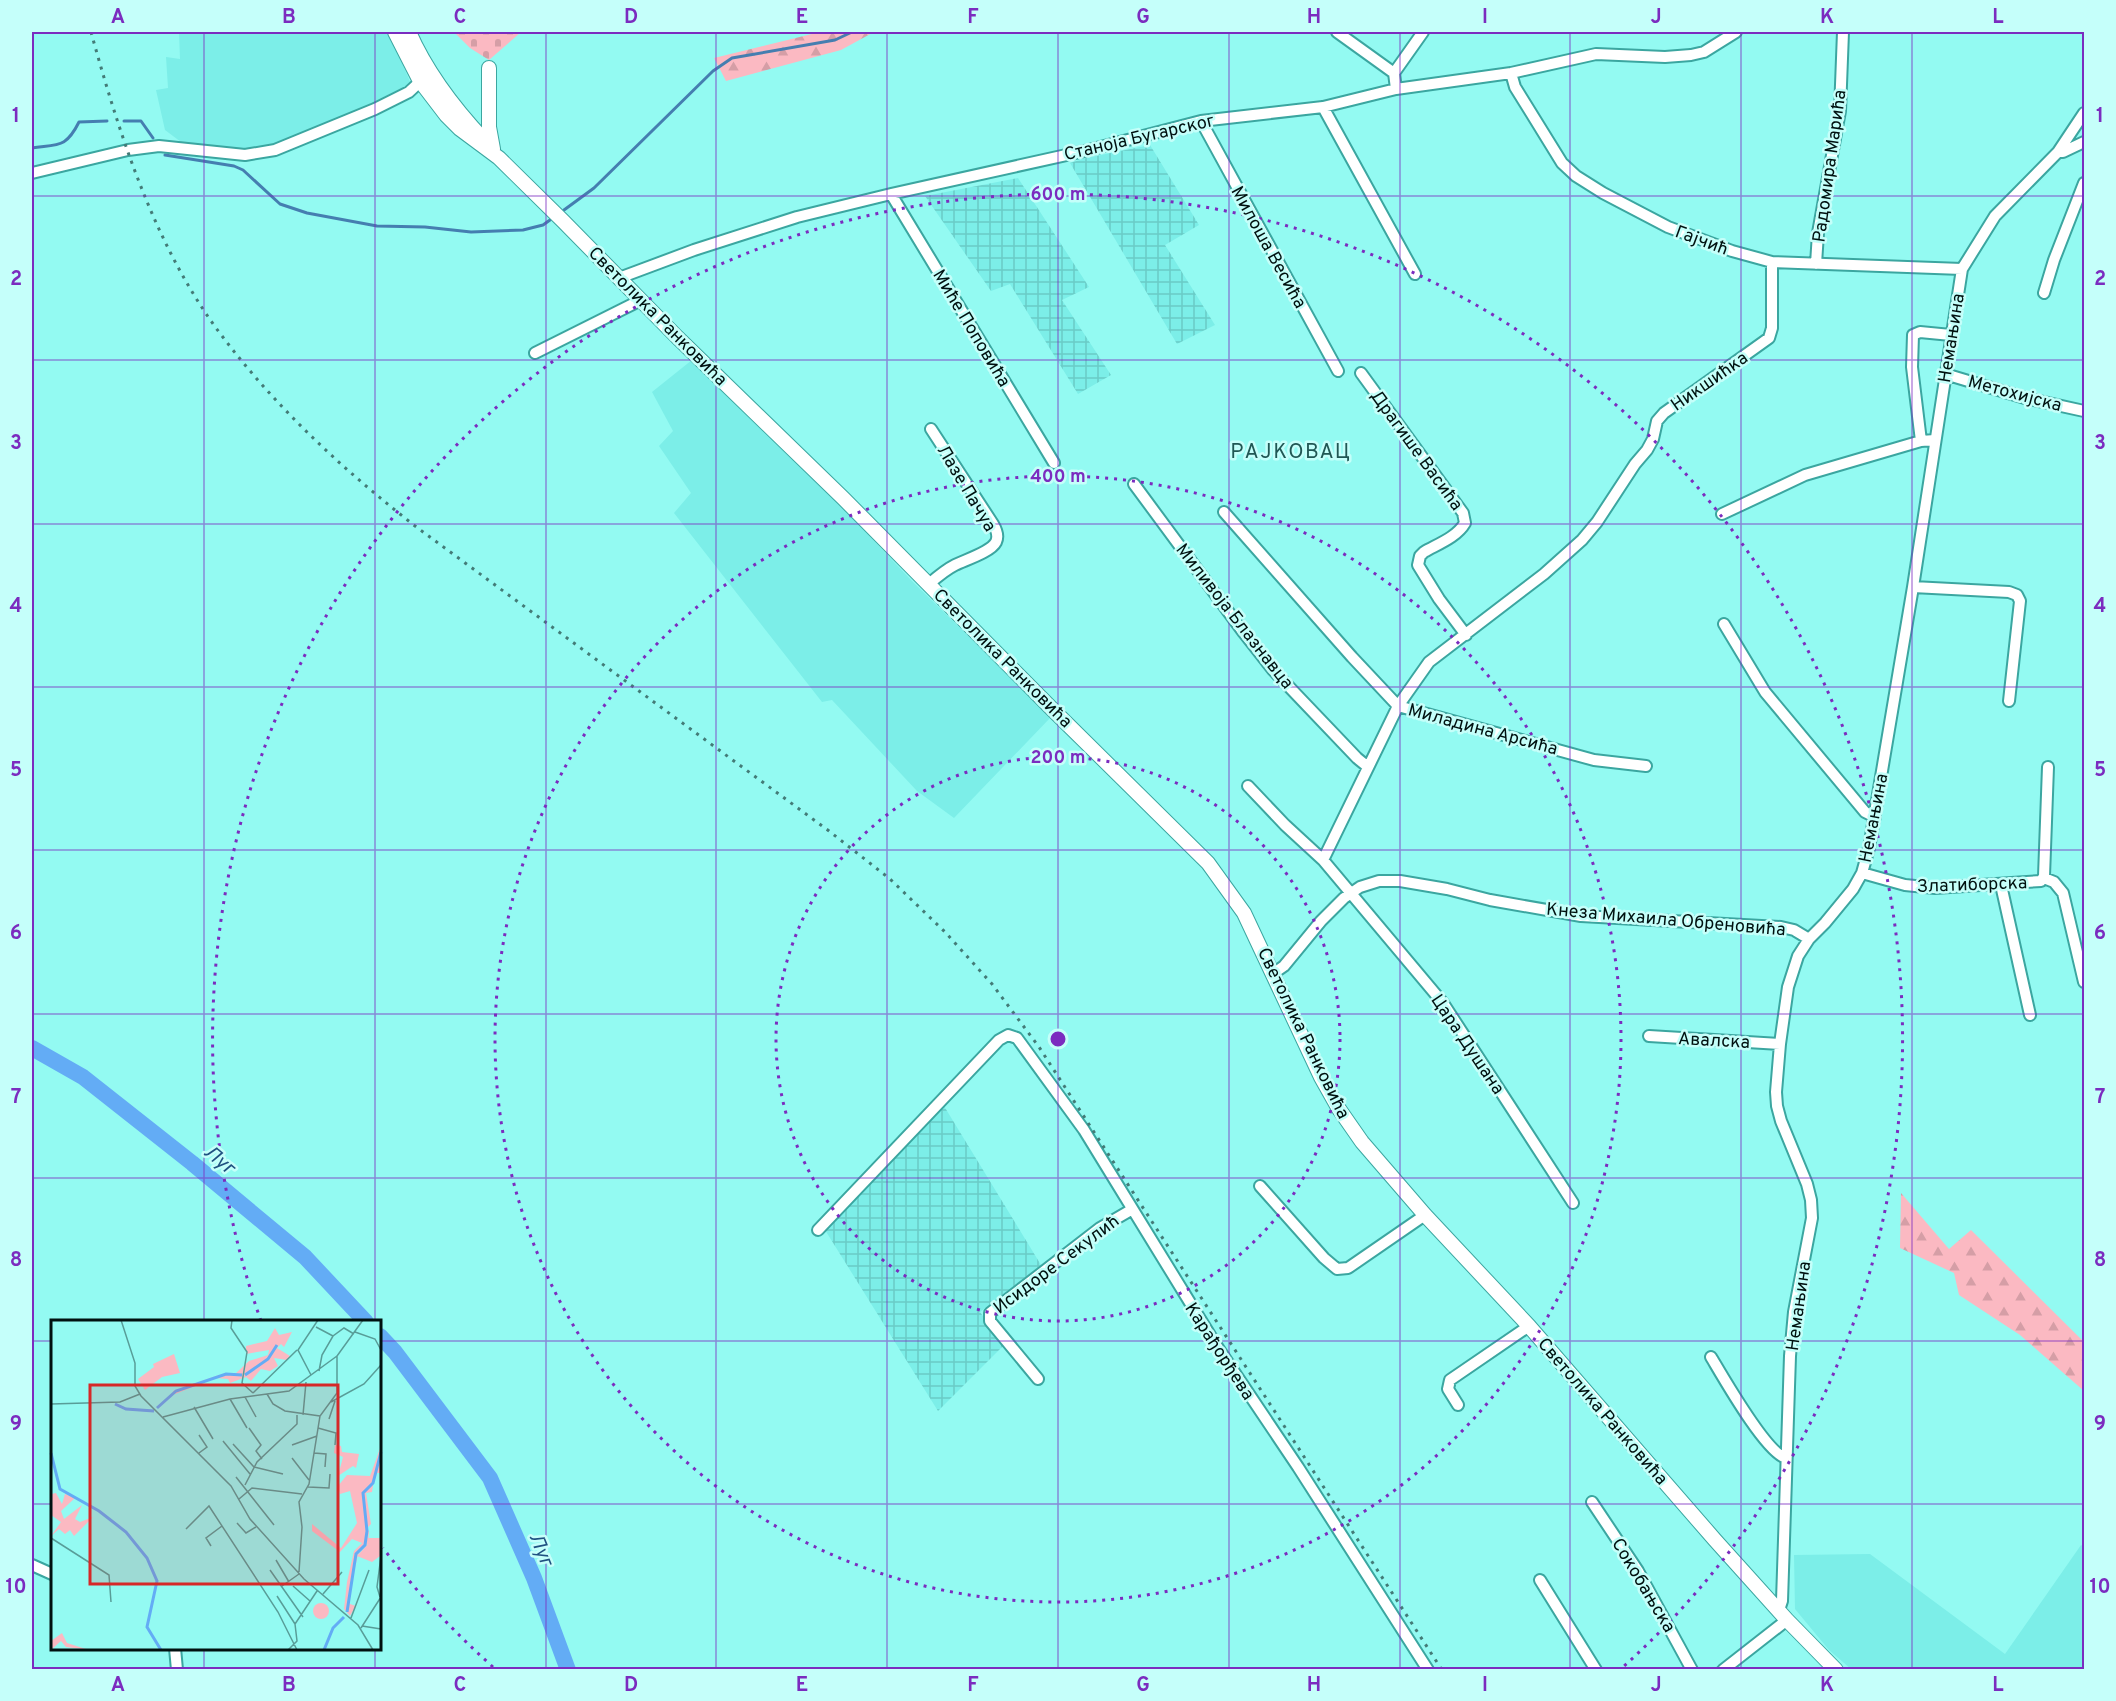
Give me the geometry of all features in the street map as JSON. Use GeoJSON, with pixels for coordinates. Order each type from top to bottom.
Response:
{"type":"FeatureCollection","features":[{"type":"Feature","properties":{"kind":"main road","name":"Светолика Ранковића"},"geometry":{"type":"LineString","coordinates":[[395,32],[429,83],[446,115],[460,129],[496,153],[640,300],[1208,863],[1244,913],[1339,1109],[1369,1151],[1425,1215],[1529,1326],[1783,1615],[1836,1670]]}},
{"type":"Feature","properties":{"kind":"main road","name":"Светолика Ранковића"},"geometry":{"type":"LineString","coordinates":[[409,32],[429,83]]}},
{"type":"Feature","properties":{"kind":"main road"},"geometry":{"type":"LineString","coordinates":[[489,68],[488,114],[490,138],[496,153]]}},
{"type":"Feature","properties":{"kind":"street"},"geometry":{"type":"LineString","coordinates":[[1337,32],[1394,73]]}},
{"type":"Feature","properties":{"kind":"street"},"geometry":{"type":"LineString","coordinates":[[1396,89],[1394,73],[1423,32]]}},
{"type":"Feature","properties":{"kind":"street","name":"Станоја Бугарског"},"geometry":{"type":"LineString","coordinates":[[619,278],[755,230],[891,194],[1089,150],[1201,121],[1323,107],[1396,89],[1511,73],[1596,54],[1665,57],[1691,55],[1704,52],[1736,32]]}},
{"type":"Feature","properties":{"kind":"street","name":"Радомира Марића"},"geometry":{"type":"LineString","coordinates":[[1816,264],[1818,233],[1840,111],[1843,32]]}},
{"type":"Feature","properties":{"kind":"street","name":"Гајчић"},"geometry":{"type":"LineString","coordinates":[[1511,73],[1515,87],[1553,151],[1576,176],[1668,228],[1732,251],[1772,262],[1962,269]]}},
{"type":"Feature","properties":{"kind":"street"},"geometry":{"type":"LineString","coordinates":[[32,173],[128,150],[159,146],[230,154],[275,150],[324,131],[429,83]]}},
{"type":"Feature","properties":{"kind":"street"},"geometry":{"type":"LineString","coordinates":[[1323,107],[1414,273]]}},
{"type":"Feature","properties":{"kind":"street","name":"Немањина"},"geometry":{"type":"LineString","coordinates":[[1783,1615],[1786,1458],[1794,1312],[1812,1218],[1807,1184],[1777,1106],[1780,1044],[1792,970],[1809,939],[1841,905],[1862,873],[1869,848],[1913,587],[1962,269],[1995,216],[2058,152],[2085,113]]}},
{"type":"Feature","properties":{"kind":"street","name":"Милоша Весића"},"geometry":{"type":"LineString","coordinates":[[1201,121],[1338,371]]}},
{"type":"Feature","properties":{"kind":"street"},"geometry":{"type":"LineString","coordinates":[[2058,152],[2085,142]]}},
{"type":"Feature","properties":{"kind":"street"},"geometry":{"type":"LineString","coordinates":[[2044,293],[2054,260],[2085,183]]}},
{"type":"Feature","properties":{"kind":"street","name":"Миће Поповића"},"geometry":{"type":"LineString","coordinates":[[891,194],[1054,463]]}},
{"type":"Feature","properties":{"kind":"street","name":"Никшићка"},"geometry":{"type":"LineString","coordinates":[[1466,635],[1544,574],[1582,540],[1650,445],[1657,421],[1664,412],[1769,338],[1772,328],[1772,262]]}},
{"type":"Feature","properties":{"kind":"street"},"geometry":{"type":"LineString","coordinates":[[535,353],[640,300]]}},
{"type":"Feature","properties":{"kind":"street"},"geometry":{"type":"LineString","coordinates":[[1921,441],[1912,367],[1912,335],[1920,332],[1951,336]]}},
{"type":"Feature","properties":{"kind":"street","name":"Драгише Васића"},"geometry":{"type":"LineString","coordinates":[[1362,373],[1463,513],[1465,523],[1457,534],[1424,552],[1420,556],[1418,566],[1466,635]]}},
{"type":"Feature","properties":{"kind":"street","name":"Метохијска"},"geometry":{"type":"LineString","coordinates":[[1945,374],[2025,398],[2085,411]]}},
{"type":"Feature","properties":{"kind":"street","name":"Лазе Пачуа"},"geometry":{"type":"LineString","coordinates":[[929,584],[939,574],[994,545],[997,536],[993,524],[931,429]]}},
{"type":"Feature","properties":{"kind":"street"},"geometry":{"type":"LineString","coordinates":[[1722,514],[1805,475],[1921,441],[1935,440]]}},
{"type":"Feature","properties":{"kind":"street","name":"Миливоја Блазнавца"},"geometry":{"type":"LineString","coordinates":[[1134,484],[1273,670],[1368,767]]}},
{"type":"Feature","properties":{"kind":"street","name":"Миладина Арсића"},"geometry":{"type":"LineString","coordinates":[[1224,512],[1398,706],[1594,760],[1646,766]]}},
{"type":"Feature","properties":{"kind":"street"},"geometry":{"type":"LineString","coordinates":[[1913,587],[2009,592],[2017,595],[2020,601],[2009,700]]}},
{"type":"Feature","properties":{"kind":"street"},"geometry":{"type":"LineString","coordinates":[[1724,624],[1765,692],[1865,812],[1875,818]]}},
{"type":"Feature","properties":{"kind":"street"},"geometry":{"type":"LineString","coordinates":[[1323,860],[1398,706],[1429,662],[1466,635]]}},
{"type":"Feature","properties":{"kind":"street","name":"Златиборска"},"geometry":{"type":"LineString","coordinates":[[1862,873],[1924,888],[2039,882],[2044,878],[2048,767]]}},
{"type":"Feature","properties":{"kind":"street","name":"Цара Душана"},"geometry":{"type":"LineString","coordinates":[[1248,786],[1323,860],[1443,1003],[1573,1203]]}},
{"type":"Feature","properties":{"kind":"street"},"geometry":{"type":"LineString","coordinates":[[2044,878],[2054,882],[2063,893],[2085,982]]}},
{"type":"Feature","properties":{"kind":"street","name":"Кнеза Михаила Обреновића"},"geometry":{"type":"LineString","coordinates":[[1274,973],[1284,966],[1321,921],[1350,893],[1369,883],[1386,880],[1581,916],[1781,927],[1794,930],[1809,939]]}},
{"type":"Feature","properties":{"kind":"street"},"geometry":{"type":"LineString","coordinates":[[2001,885],[2030,1015]]}},
{"type":"Feature","properties":{"kind":"street","name":"Карађорђева"},"geometry":{"type":"LineString","coordinates":[[818,1230],[999,1040],[1006,1035],[1011,1035],[1021,1042],[1084,1130],[1131,1210],[1245,1391],[1304,1476],[1428,1670]]}},
{"type":"Feature","properties":{"kind":"street","name":"Авалска"},"geometry":{"type":"LineString","coordinates":[[1648,1036],[1780,1044]]}},
{"type":"Feature","properties":{"kind":"street"},"geometry":{"type":"LineString","coordinates":[[1260,1186],[1324,1258],[1341,1270],[1374,1252],[1425,1215]]}},
{"type":"Feature","properties":{"kind":"street","name":"Исидоре Секулић"},"geometry":{"type":"LineString","coordinates":[[1038,1379],[990,1322],[990,1313],[1100,1228],[1131,1210]]}},
{"type":"Feature","properties":{"kind":"street"},"geometry":{"type":"LineString","coordinates":[[1458,1405],[1448,1389],[1450,1380],[1529,1326]]}},
{"type":"Feature","properties":{"kind":"street"},"geometry":{"type":"LineString","coordinates":[[1711,1357],[1745,1412],[1776,1453],[1786,1458]]}},
{"type":"Feature","properties":{"kind":"street","name":"Сокобањска"},"geometry":{"type":"LineString","coordinates":[[1592,1502],[1638,1571],[1692,1670]]}},
{"type":"Feature","properties":{"kind":"street"},"geometry":{"type":"LineString","coordinates":[[32,1565],[51,1574]]}},
{"type":"Feature","properties":{"kind":"street"},"geometry":{"type":"LineString","coordinates":[[1540,1580],[1596,1670]]}},
{"type":"Feature","properties":{"kind":"street"},"geometry":{"type":"LineString","coordinates":[[1723,1670],[1783,1615]]}},
{"type":"Feature","properties":{"kind":"street"},"geometry":{"type":"LineString","coordinates":[[175,1650],[177,1670]]}},
{"type":"Feature","properties":{"kind":"shaded area"},"geometry":{"type":"Polygon","coordinates":[[[179,32],[389,32],[411,84],[400,93],[319,129],[267,147],[246,152],[185,145],[165,130],[156,90],[168,88],[166,57],[180,59],[179,32]]]}},
{"type":"Feature","properties":{"kind":"shaded area"},"geometry":{"type":"Polygon","coordinates":[[[1150,145],[1199,225],[1165,245],[1215,325],[1177,344],[1070,163],[1150,145]]]}},
{"type":"Feature","properties":{"kind":"shaded area"},"geometry":{"type":"Polygon","coordinates":[[[1018,178],[1089,287],[1062,300],[1111,375],[1078,394],[1010,284],[991,291],[925,196],[1018,178]]]}},
{"type":"Feature","properties":{"kind":"shaded area"},"geometry":{"type":"Polygon","coordinates":[[[692,360],[818,482],[913,582],[1051,717],[954,818],[917,791],[832,700],[822,702],[674,513],[691,493],[659,446],[673,431],[652,392],[692,360]]]}},
{"type":"Feature","properties":{"kind":"shaded area"},"geometry":{"type":"Polygon","coordinates":[[[944,1106],[1041,1265],[980,1312],[1004,1345],[938,1411],[825,1230],[944,1106]]]}},
{"type":"Feature","properties":{"kind":"shaded area"},"geometry":{"type":"Polygon","coordinates":[[[2081,1545],[2084,1547],[2084,1669],[1851,1669],[1829,1650],[1795,1609],[1794,1555],[1870,1554],[2005,1654],[2081,1545]]]}},
{"type":"Feature","properties":{"kind":"green space"},"geometry":{"type":"Polygon","coordinates":[[[454,32],[521,32],[489,60],[470,48],[454,32]]]}},
{"type":"Feature","properties":{"kind":"green space"},"geometry":{"type":"Polygon","coordinates":[[[820,32],[874,32],[841,50],[726,81],[714,58],[820,32]]]}},
{"type":"Feature","properties":{"kind":"green space"},"geometry":{"type":"Polygon","coordinates":[[[1901,1193],[1949,1249],[1971,1230],[2084,1342],[2084,1391],[2020,1335],[1959,1295],[1954,1273],[1900,1248],[1901,1193]]]}},
{"type":"Feature","properties":{"kind":"waterway"},"geometry":{"type":"LineString","coordinates":[[564,210],[594,188],[713,71],[732,58],[835,40],[852,32]]}},
{"type":"Feature","properties":{"kind":"waterway"},"geometry":{"type":"LineString","coordinates":[[32,148],[66,141],[79,122],[107,121]]}},
{"type":"Feature","properties":{"kind":"waterway"},"geometry":{"type":"LineString","coordinates":[[124,121],[141,121],[153,138]]}},
{"type":"Feature","properties":{"kind":"waterway"},"geometry":{"type":"LineString","coordinates":[[165,155],[234,166],[243,170],[280,204],[307,213],[377,226],[425,227],[471,232],[523,230],[543,225],[550,220]]}},
{"type":"Feature","properties":{"kind":"waterway","name":"Луг"},"geometry":{"type":"LineString","coordinates":[[32,1048],[83,1077],[192,1163],[305,1257],[364,1320]]}},
{"type":"Feature","properties":{"kind":"waterway","name":"Луг"},"geometry":{"type":"LineString","coordinates":[[381,1337],[395,1352],[490,1478],[534,1578],[568,1670]]}},
{"type":"Feature","properties":{"kind":"railway"},"geometry":{"type":"LineString","coordinates":[[91,32],[113,109],[156,223],[194,294],[238,356],[309,434],[387,504],[829,831],[890,879],[945,932],[992,984],[1039,1047],[1442,1670]]}},
{"type":"Feature","properties":{"kind":"district","name":"РАЈКОВАЦ"},"geometry":{"type":"Point","coordinates":[1291,451]}}]}
